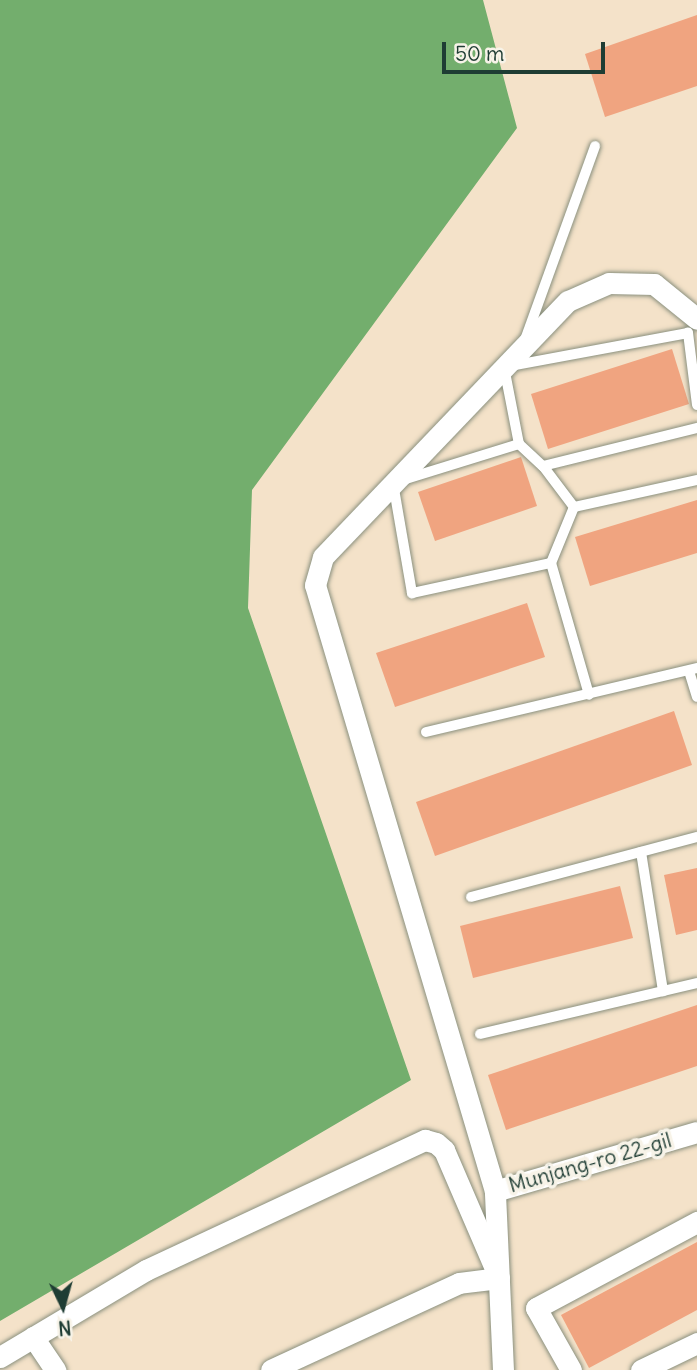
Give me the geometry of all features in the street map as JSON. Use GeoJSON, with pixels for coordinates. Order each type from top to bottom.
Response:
{"type":"FeatureCollection","features":[{"type":"Feature","properties":{"kind":"street"},"geometry":{"type":"LineString","coordinates":[[495,1191],[315,585],[323,557],[568,301],[609,283],[654,284],[697,319]]}},
{"type":"Feature","properties":{"kind":"street","name":"Munjang-ro 22-gil"},"geometry":{"type":"LineString","coordinates":[[503,1370],[495,1191],[697,1132]]}},
{"type":"Feature","properties":{"kind":"street"},"geometry":{"type":"LineString","coordinates":[[0,1357],[146,1270],[425,1140],[444,1150],[499,1278],[459,1283],[271,1370]]}},
{"type":"Feature","properties":{"kind":"street"},"geometry":{"type":"LineString","coordinates":[[571,1370],[536,1308],[697,1222]]}},
{"type":"Feature","properties":{"kind":"street"},"geometry":{"type":"LineString","coordinates":[[33,1337],[55,1370]]}},
{"type":"Feature","properties":{"kind":"street"},"geometry":{"type":"LineString","coordinates":[[641,1370],[697,1343]]}},
{"type":"Feature","properties":{"kind":"lane"},"geometry":{"type":"LineString","coordinates":[[521,349],[595,146]]}},
{"type":"Feature","properties":{"kind":"lane"},"geometry":{"type":"LineString","coordinates":[[574,507],[543,466],[519,444],[504,367],[688,333],[697,405]]}},
{"type":"Feature","properties":{"kind":"lane"},"geometry":{"type":"LineString","coordinates":[[543,466],[697,428]]}},
{"type":"Feature","properties":{"kind":"lane"},"geometry":{"type":"LineString","coordinates":[[519,444],[393,483],[412,593],[551,563]]}},
{"type":"Feature","properties":{"kind":"lane"},"geometry":{"type":"LineString","coordinates":[[574,507],[697,480]]}},
{"type":"Feature","properties":{"kind":"lane"},"geometry":{"type":"LineString","coordinates":[[574,507],[551,563],[589,695]]}},
{"type":"Feature","properties":{"kind":"lane"},"geometry":{"type":"LineString","coordinates":[[426,732],[693,670],[697,697]]}},
{"type":"Feature","properties":{"kind":"lane"},"geometry":{"type":"LineString","coordinates":[[471,897],[697,837]]}},
{"type":"Feature","properties":{"kind":"lane"},"geometry":{"type":"LineString","coordinates":[[641,852],[663,991]]}},
{"type":"Feature","properties":{"kind":"lane"},"geometry":{"type":"LineString","coordinates":[[480,1034],[697,983]]}},
{"type":"Feature","properties":{"kind":"green space"},"geometry":{"type":"Polygon","coordinates":[[[0,0],[483,0],[517,128],[252,490],[248,608],[411,1080],[0,1321],[0,0]]]}},
{"type":"Feature","properties":{"kind":"building"},"geometry":{"type":"Polygon","coordinates":[[[697,15],[697,86],[605,117],[585,54],[697,15]]]}},
{"type":"Feature","properties":{"kind":"building"},"geometry":{"type":"Polygon","coordinates":[[[672,349],[689,404],[548,449],[531,394],[672,349]]]}},
{"type":"Feature","properties":{"kind":"building"},"geometry":{"type":"Polygon","coordinates":[[[521,457],[537,506],[435,541],[418,492],[521,457]]]}},
{"type":"Feature","properties":{"kind":"building"},"geometry":{"type":"Polygon","coordinates":[[[697,500],[697,553],[590,586],[575,537],[697,500]]]}},
{"type":"Feature","properties":{"kind":"building"},"geometry":{"type":"Polygon","coordinates":[[[527,603],[545,657],[395,707],[376,653],[527,603]]]}},
{"type":"Feature","properties":{"kind":"building"},"geometry":{"type":"Polygon","coordinates":[[[674,711],[692,765],[435,856],[416,802],[674,711]]]}},
{"type":"Feature","properties":{"kind":"building"},"geometry":{"type":"Polygon","coordinates":[[[697,868],[697,930],[676,935],[664,875],[697,868]]]}},
{"type":"Feature","properties":{"kind":"building"},"geometry":{"type":"Polygon","coordinates":[[[620,886],[633,938],[473,978],[460,926],[620,886]]]}},
{"type":"Feature","properties":{"kind":"building"},"geometry":{"type":"Polygon","coordinates":[[[697,1005],[697,1066],[506,1130],[488,1075],[697,1005]]]}},
{"type":"Feature","properties":{"kind":"building"},"geometry":{"type":"Polygon","coordinates":[[[697,1242],[697,1310],[589,1368],[561,1315],[697,1242]]]}}]}
